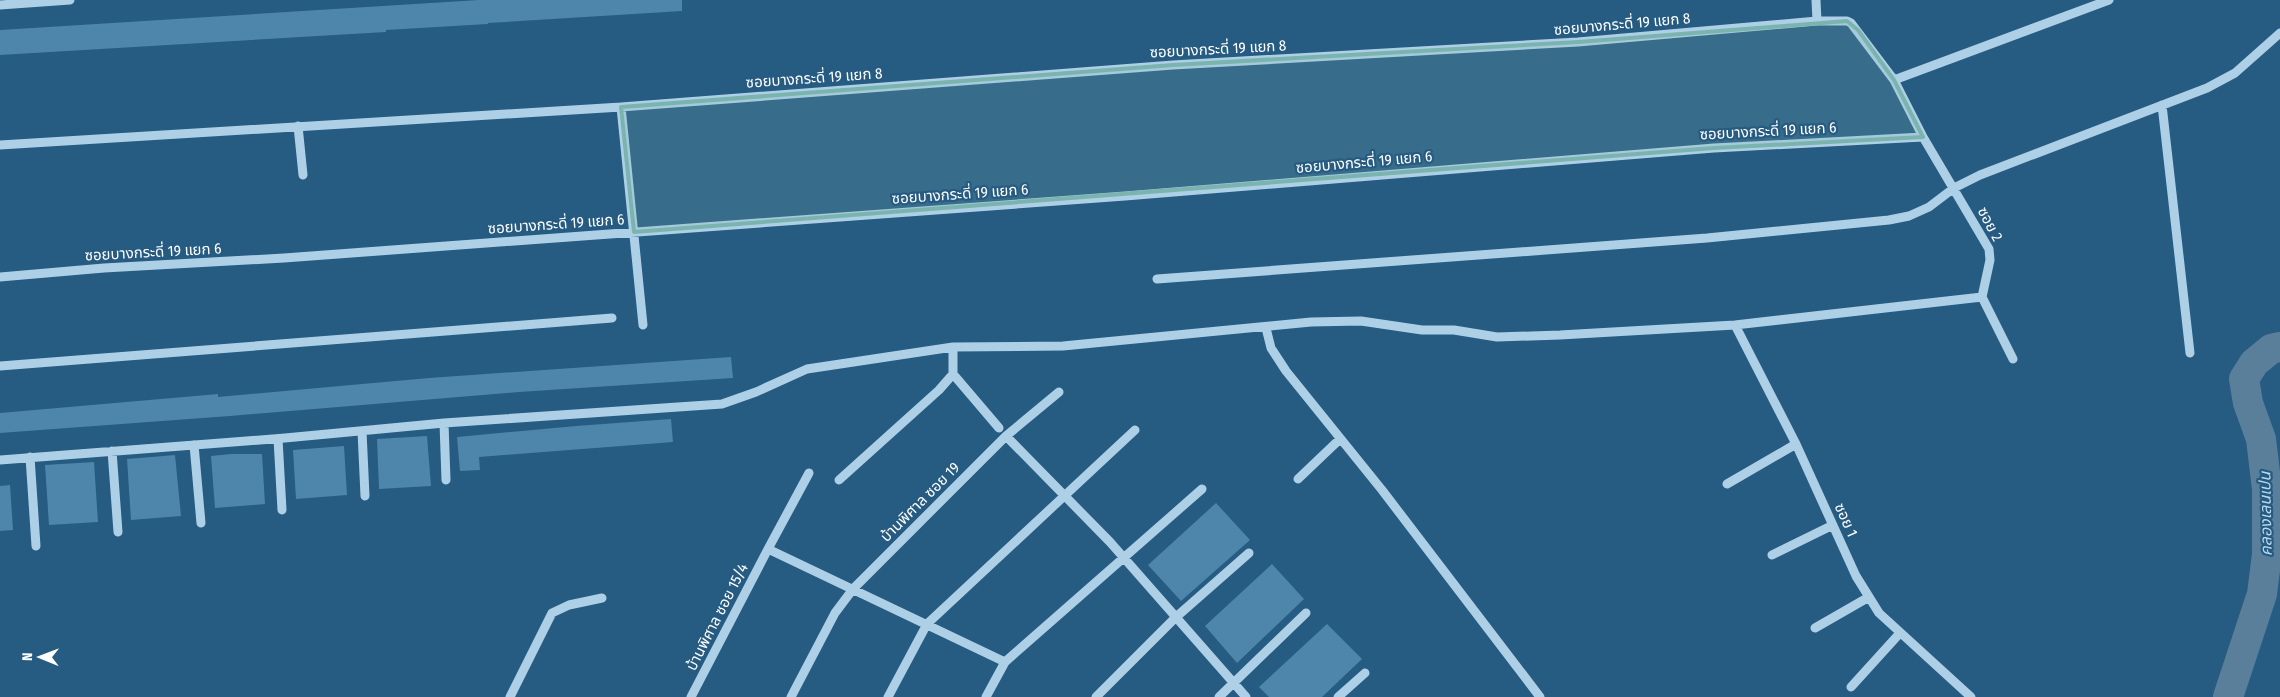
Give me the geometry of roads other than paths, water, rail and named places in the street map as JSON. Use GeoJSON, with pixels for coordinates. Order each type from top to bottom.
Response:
{"type":"FeatureCollection","features":[{"type":"Feature","properties":{"kind":"street"},"geometry":{"type":"LineString","coordinates":[[0,5],[14,2],[70,0]]}},
{"type":"Feature","properties":{"kind":"street"},"geometry":{"type":"LineString","coordinates":[[1816,0],[1816,21]]}},
{"type":"Feature","properties":{"kind":"street"},"geometry":{"type":"LineString","coordinates":[[1894,80],[2109,0]]}},
{"type":"Feature","properties":{"kind":"street","name":"ซอยบางกระดี่ 19 แยก 8"},"geometry":{"type":"LineString","coordinates":[[621,107],[1173,65],[1578,42],[1816,21],[1851,23],[1894,80]]}},
{"type":"Feature","properties":{"kind":"street"},"geometry":{"type":"LineString","coordinates":[[1157,278],[1707,238],[1864,224],[1909,216],[1929,207],[1954,188],[1980,175],[2227,78],[2280,33]]}},
{"type":"Feature","properties":{"kind":"street","name":"ซอย 2"},"geometry":{"type":"LineString","coordinates":[[1894,80],[1922,137],[1989,249],[1990,260],[1982,297]]}},
{"type":"Feature","properties":{"kind":"street"},"geometry":{"type":"LineString","coordinates":[[2162,105],[2190,353]]}},
{"type":"Feature","properties":{"kind":"street"},"geometry":{"type":"LineString","coordinates":[[0,145],[621,107],[643,325]]}},
{"type":"Feature","properties":{"kind":"street"},"geometry":{"type":"LineString","coordinates":[[298,126],[303,175]]}},
{"type":"Feature","properties":{"kind":"street","name":"ซอยบางกระดี่ 19 แยก 6"},"geometry":{"type":"LineString","coordinates":[[0,277],[104,268],[284,258],[1145,194],[1714,148],[1922,137]]}},
{"type":"Feature","properties":{"kind":"street"},"geometry":{"type":"LineString","coordinates":[[0,460],[444,424],[722,404],[756,392],[807,368],[953,347],[1063,346],[1160,335],[1266,328],[1311,322],[1361,321],[1422,330],[1454,330],[1497,337],[1735,325],[1982,297],[2013,358]]}},
{"type":"Feature","properties":{"kind":"street"},"geometry":{"type":"LineString","coordinates":[[0,366],[612,318]]}},
{"type":"Feature","properties":{"kind":"street","name":"ซอย 1"},"geometry":{"type":"LineString","coordinates":[[1735,325],[1796,444],[1856,576],[1869,597],[1879,613],[1965,695]]}},
{"type":"Feature","properties":{"kind":"street"},"geometry":{"type":"LineString","coordinates":[[1266,328],[1271,348],[1286,371],[1540,697]]}},
{"type":"Feature","properties":{"kind":"street"},"geometry":{"type":"LineString","coordinates":[[953,347],[953,374],[999,428]]}},
{"type":"Feature","properties":{"kind":"street"},"geometry":{"type":"LineString","coordinates":[[840,480],[939,390],[953,374]]}},
{"type":"Feature","properties":{"kind":"street","name":"บ้านพิศาล ซอย 19"},"geometry":{"type":"LineString","coordinates":[[790,697],[835,613],[853,589],[1006,436],[1059,392]]}},
{"type":"Feature","properties":{"kind":"street"},"geometry":{"type":"LineString","coordinates":[[444,424],[446,480]]}},
{"type":"Feature","properties":{"kind":"street"},"geometry":{"type":"LineString","coordinates":[[888,697],[927,624],[1136,430]]}},
{"type":"Feature","properties":{"kind":"street"},"geometry":{"type":"LineString","coordinates":[[362,431],[365,496]]}},
{"type":"Feature","properties":{"kind":"street"},"geometry":{"type":"LineString","coordinates":[[1006,436],[1066,495],[1246,697]]}},
{"type":"Feature","properties":{"kind":"street"},"geometry":{"type":"LineString","coordinates":[[278,438],[282,510]]}},
{"type":"Feature","properties":{"kind":"street"},"geometry":{"type":"LineString","coordinates":[[1298,479],[1340,439]]}},
{"type":"Feature","properties":{"kind":"street"},"geometry":{"type":"LineString","coordinates":[[1727,484],[1796,444]]}},
{"type":"Feature","properties":{"kind":"street"},"geometry":{"type":"LineString","coordinates":[[194,445],[201,523]]}},
{"type":"Feature","properties":{"kind":"street"},"geometry":{"type":"LineString","coordinates":[[112,451],[118,532]]}},
{"type":"Feature","properties":{"kind":"street"},"geometry":{"type":"LineString","coordinates":[[30,457],[36,546]]}},
{"type":"Feature","properties":{"kind":"street","name":"บ้านพิศาล ซอย 15/4"},"geometry":{"type":"LineString","coordinates":[[691,697],[810,473]]}},
{"type":"Feature","properties":{"kind":"street"},"geometry":{"type":"LineString","coordinates":[[986,697],[1005,662],[1202,489]]}},
{"type":"Feature","properties":{"kind":"street"},"geometry":{"type":"LineString","coordinates":[[1772,555],[1833,524]]}},
{"type":"Feature","properties":{"kind":"street"},"geometry":{"type":"LineString","coordinates":[[768,549],[1005,662]]}},
{"type":"Feature","properties":{"kind":"street"},"geometry":{"type":"LineString","coordinates":[[1096,697],[1175,618],[1249,553]]}},
{"type":"Feature","properties":{"kind":"street"},"geometry":{"type":"LineString","coordinates":[[1815,628],[1869,597]]}},
{"type":"Feature","properties":{"kind":"street"},"geometry":{"type":"LineString","coordinates":[[510,697],[552,613],[568,605],[602,598]]}},
{"type":"Feature","properties":{"kind":"street"},"geometry":{"type":"LineString","coordinates":[[1220,697],[1306,612]]}},
{"type":"Feature","properties":{"kind":"street"},"geometry":{"type":"LineString","coordinates":[[1851,687],[1900,633]]}},
{"type":"Feature","properties":{"kind":"street"},"geometry":{"type":"LineString","coordinates":[[1338,697],[1366,673]]}},
{"type":"Feature","properties":{"kind":"waterway","name":"คลองเลนเปน"},"geometry":{"type":"LineString","coordinates":[[2228,697],[2262,594],[2267,554],[2267,489],[2261,439],[2248,403],[2244,379],[2254,363],[2271,349],[2280,347]]}}]}
